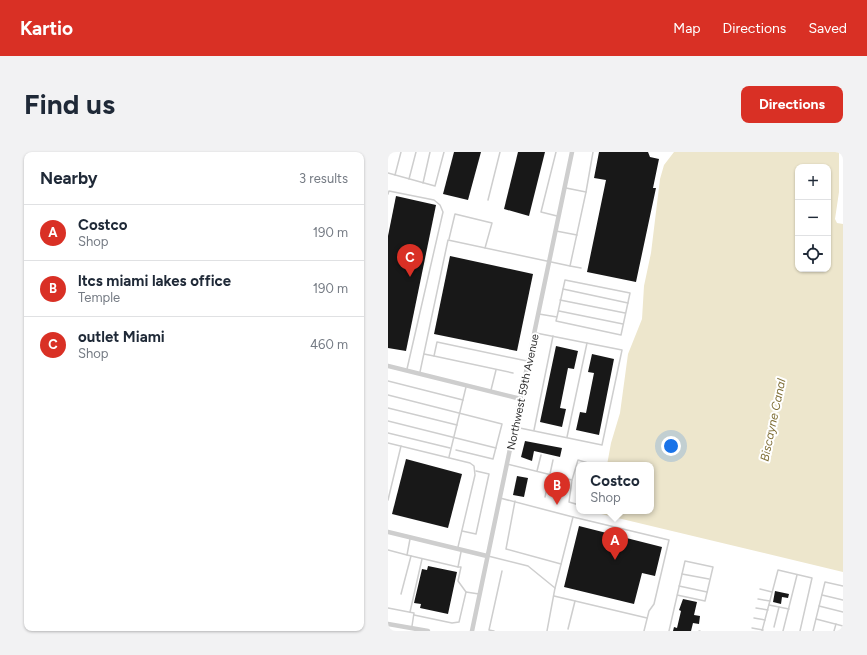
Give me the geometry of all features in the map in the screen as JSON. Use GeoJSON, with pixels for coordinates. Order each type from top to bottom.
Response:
{"type":"FeatureCollection","features":[{"type":"Feature","properties":{"kind":"street","name":"Northwest 59th Avenue"},"geometry":{"type":"LineString","coordinates":[[472,631],[522,399],[572,152]]}},
{"type":"Feature","properties":{"kind":"street"},"geometry":{"type":"LineString","coordinates":[[388,366],[522,399]]}},
{"type":"Feature","properties":{"kind":"street"},"geometry":{"type":"LineString","coordinates":[[388,532],[487,556]]}},
{"type":"Feature","properties":{"kind":"street"},"geometry":{"type":"LineString","coordinates":[[388,624],[428,631]]}},
{"type":"Feature","properties":{"kind":"lane"},"geometry":{"type":"LineString","coordinates":[[395,175],[401,152]]}},
{"type":"Feature","properties":{"kind":"lane"},"geometry":{"type":"LineString","coordinates":[[409,179],[416,152]]}},
{"type":"Feature","properties":{"kind":"lane"},"geometry":{"type":"LineString","coordinates":[[423,182],[430,152]]}},
{"type":"Feature","properties":{"kind":"lane"},"geometry":{"type":"LineString","coordinates":[[388,173],[435,186],[444,152]]}},
{"type":"Feature","properties":{"kind":"lane"},"geometry":{"type":"LineString","coordinates":[[488,200],[500,152]]}},
{"type":"Feature","properties":{"kind":"lane"},"geometry":{"type":"LineString","coordinates":[[556,152],[541,212],[559,216]]}},
{"type":"Feature","properties":{"kind":"lane"},"geometry":{"type":"LineString","coordinates":[[570,266],[593,152]]}},
{"type":"Feature","properties":{"kind":"lane"},"geometry":{"type":"LineString","coordinates":[[565,188],[586,192]]}},
{"type":"Feature","properties":{"kind":"lane"},"geometry":{"type":"LineString","coordinates":[[388,194],[389,190],[434,200],[440,205],[443,212],[407,371]]}},
{"type":"Feature","properties":{"kind":"lane"},"geometry":{"type":"LineString","coordinates":[[419,374],[455,214],[492,223],[485,248]]}},
{"type":"Feature","properties":{"kind":"lane"},"geometry":{"type":"LineString","coordinates":[[556,231],[577,235]]}},
{"type":"Feature","properties":{"kind":"lane"},"geometry":{"type":"LineString","coordinates":[[448,240],[581,268]]}},
{"type":"Feature","properties":{"kind":"lane"},"geometry":{"type":"LineString","coordinates":[[564,280],[630,293],[621,335],[556,322],[560,300],[564,280]]}},
{"type":"Feature","properties":{"kind":"lane"},"geometry":{"type":"LineString","coordinates":[[563,289],[628,303]]}},
{"type":"Feature","properties":{"kind":"lane"},"geometry":{"type":"LineString","coordinates":[[560,300],[626,313]]}},
{"type":"Feature","properties":{"kind":"lane"},"geometry":{"type":"LineString","coordinates":[[558,310],[623,324]]}},
{"type":"Feature","properties":{"kind":"lane"},"geometry":{"type":"LineString","coordinates":[[539,314],[557,317]]}},
{"type":"Feature","properties":{"kind":"lane"},"geometry":{"type":"LineString","coordinates":[[516,427],[602,444],[622,350],[535,332]]}},
{"type":"Feature","properties":{"kind":"lane"},"geometry":{"type":"LineString","coordinates":[[534,431],[553,336]]}},
{"type":"Feature","properties":{"kind":"lane"},"geometry":{"type":"LineString","coordinates":[[434,356],[437,342],[529,362]]}},
{"type":"Feature","properties":{"kind":"lane"},"geometry":{"type":"LineString","coordinates":[[567,437],[587,343]]}},
{"type":"Feature","properties":{"kind":"lane"},"geometry":{"type":"LineString","coordinates":[[423,354],[513,373]]}},
{"type":"Feature","properties":{"kind":"lane"},"geometry":{"type":"LineString","coordinates":[[491,392],[496,369]]}},
{"type":"Feature","properties":{"kind":"lane"},"geometry":{"type":"LineString","coordinates":[[388,381],[463,400]]}},
{"type":"Feature","properties":{"kind":"lane"},"geometry":{"type":"LineString","coordinates":[[448,458],[466,386]]}},
{"type":"Feature","properties":{"kind":"lane"},"geometry":{"type":"LineString","coordinates":[[388,395],[502,424],[493,459],[456,450]]}},
{"type":"Feature","properties":{"kind":"lane"},"geometry":{"type":"LineString","coordinates":[[388,408],[456,425]]}},
{"type":"Feature","properties":{"kind":"lane"},"geometry":{"type":"LineString","coordinates":[[388,422],[496,448]]}},
{"type":"Feature","properties":{"kind":"lane"},"geometry":{"type":"LineString","coordinates":[[388,433],[451,448]]}},
{"type":"Feature","properties":{"kind":"lane"},"geometry":{"type":"LineString","coordinates":[[388,443],[470,463],[474,466],[476,471],[462,531],[458,567]]}},
{"type":"Feature","properties":{"kind":"lane"},"geometry":{"type":"LineString","coordinates":[[388,500],[401,446]]}},
{"type":"Feature","properties":{"kind":"lane"},"geometry":{"type":"LineString","coordinates":[[537,471],[541,456]]}},
{"type":"Feature","properties":{"kind":"lane"},"geometry":{"type":"LineString","coordinates":[[545,497],[553,460]]}},
{"type":"Feature","properties":{"kind":"lane"},"geometry":{"type":"LineString","coordinates":[[507,464],[572,480]]}},
{"type":"Feature","properties":{"kind":"lane"},"geometry":{"type":"LineString","coordinates":[[576,467],[572,480],[569,502],[576,504]]}},
{"type":"Feature","properties":{"kind":"lane"},"geometry":{"type":"LineString","coordinates":[[462,531],[476,534],[478,527],[489,474],[476,471]]}},
{"type":"Feature","properties":{"kind":"lane"},"geometry":{"type":"LineString","coordinates":[[500,498],[669,540],[654,604],[647,618],[644,631]]}},
{"type":"Feature","properties":{"kind":"lane"},"geometry":{"type":"LineString","coordinates":[[515,502],[506,549],[561,564]]}},
{"type":"Feature","properties":{"kind":"lane"},"geometry":{"type":"LineString","coordinates":[[547,631],[555,588],[573,517]]}},
{"type":"Feature","properties":{"kind":"lane"},"geometry":{"type":"LineString","coordinates":[[407,554],[411,537]]}},
{"type":"Feature","properties":{"kind":"lane"},"geometry":{"type":"LineString","coordinates":[[388,550],[461,567],[458,581],[466,592],[479,594]]}},
{"type":"Feature","properties":{"kind":"lane"},"geometry":{"type":"LineString","coordinates":[[401,594],[411,556]]}},
{"type":"Feature","properties":{"kind":"lane"},"geometry":{"type":"LineString","coordinates":[[487,556],[528,566],[555,588]]}},
{"type":"Feature","properties":{"kind":"lane"},"geometry":{"type":"LineString","coordinates":[[410,612],[422,559]]}},
{"type":"Feature","properties":{"kind":"lane"},"geometry":{"type":"LineString","coordinates":[[669,631],[684,561],[713,566],[705,601],[677,595]]}},
{"type":"Feature","properties":{"kind":"lane"},"geometry":{"type":"LineString","coordinates":[[752,628],[762,631],[778,570],[812,578],[800,631]]}},
{"type":"Feature","properties":{"kind":"lane"},"geometry":{"type":"LineString","coordinates":[[494,631],[488,630],[502,571]]}},
{"type":"Feature","properties":{"kind":"lane"},"geometry":{"type":"LineString","coordinates":[[682,574],[710,580]]}},
{"type":"Feature","properties":{"kind":"lane"},"geometry":{"type":"LineString","coordinates":[[783,631],[797,575]]}},
{"type":"Feature","properties":{"kind":"lane"},"geometry":{"type":"LineString","coordinates":[[813,631],[825,582],[843,586]]}},
{"type":"Feature","properties":{"kind":"lane"},"geometry":{"type":"LineString","coordinates":[[679,586],[707,592]]}},
{"type":"Feature","properties":{"kind":"lane"},"geometry":{"type":"LineString","coordinates":[[760,589],[772,592]]}},
{"type":"Feature","properties":{"kind":"lane"},"geometry":{"type":"LineString","coordinates":[[388,608],[414,613],[414,616],[452,623],[459,622],[466,592]]}},
{"type":"Feature","properties":{"kind":"lane"},"geometry":{"type":"LineString","coordinates":[[822,595],[843,600]]}},
{"type":"Feature","properties":{"kind":"lane"},"geometry":{"type":"LineString","coordinates":[[554,596],[647,618]]}},
{"type":"Feature","properties":{"kind":"lane"},"geometry":{"type":"LineString","coordinates":[[758,598],[770,601]]}},
{"type":"Feature","properties":{"kind":"lane"},"geometry":{"type":"LineString","coordinates":[[568,628],[575,600]]}},
{"type":"Feature","properties":{"kind":"lane"},"geometry":{"type":"LineString","coordinates":[[769,605],[788,609]]}},
{"type":"Feature","properties":{"kind":"lane"},"geometry":{"type":"LineString","coordinates":[[819,606],[843,612]]}},
{"type":"Feature","properties":{"kind":"lane"},"geometry":{"type":"LineString","coordinates":[[774,627],[779,607]]}},
{"type":"Feature","properties":{"kind":"lane"},"geometry":{"type":"LineString","coordinates":[[756,608],[768,610]]}},
{"type":"Feature","properties":{"kind":"lane"},"geometry":{"type":"LineString","coordinates":[[412,628],[414,616]]}},
{"type":"Feature","properties":{"kind":"lane"},"geometry":{"type":"LineString","coordinates":[[754,618],[765,620]]}},
{"type":"Feature","properties":{"kind":"lane"},"geometry":{"type":"LineString","coordinates":[[816,619],[843,626]]}},
{"type":"Feature","properties":{"kind":"lane"},"geometry":{"type":"LineString","coordinates":[[834,631],[836,624]]}},
{"type":"Feature","properties":{"kind":"water","name":"Biscayne Canal"},"geometry":{"type":"Polygon","coordinates":[[[674,152],[839,152],[839,192],[835,219],[837,223],[843,224],[843,572],[601,514],[654,514],[654,462],[608,462],[611,443],[620,413],[628,354],[642,319],[644,286],[651,253],[660,179],[664,165],[674,152]]]}},
{"type":"Feature","properties":{"kind":"building"},"geometry":{"type":"Polygon","coordinates":[[[454,152],[481,152],[468,200],[443,194],[454,152]]]}},
{"type":"Feature","properties":{"kind":"building"},"geometry":{"type":"Polygon","coordinates":[[[518,152],[545,152],[529,216],[504,209],[518,152]]]}},
{"type":"Feature","properties":{"kind":"building"},"geometry":{"type":"Polygon","coordinates":[[[599,152],[648,152],[650,157],[659,159],[653,188],[656,188],[636,282],[587,272],[606,180],[594,178],[599,152]]]}},
{"type":"Feature","properties":{"kind":"building"},"geometry":{"type":"Polygon","coordinates":[[[396,196],[436,205],[406,351],[388,348],[388,236],[396,196]]]}},
{"type":"Feature","properties":{"kind":"building"},"geometry":{"type":"Polygon","coordinates":[[[450,256],[533,274],[517,351],[434,334],[450,256]]]}},
{"type":"Feature","properties":{"kind":"building"},"geometry":{"type":"Polygon","coordinates":[[[556,346],[578,351],[574,369],[568,368],[560,408],[566,409],[562,427],[540,422],[556,346]]]}},
{"type":"Feature","properties":{"kind":"building"},"geometry":{"type":"Polygon","coordinates":[[[592,354],[614,359],[599,435],[576,430],[580,412],[586,413],[594,373],[588,372],[592,354]]]}},
{"type":"Feature","properties":{"kind":"building"},"geometry":{"type":"Polygon","coordinates":[[[525,441],[562,448],[560,457],[534,451],[532,461],[521,457],[525,441]]]}},
{"type":"Feature","properties":{"kind":"building"},"geometry":{"type":"Polygon","coordinates":[[[406,459],[462,474],[448,528],[392,514],[406,459]]]}},
{"type":"Feature","properties":{"kind":"building"},"geometry":{"type":"Polygon","coordinates":[[[517,476],[528,478],[524,497],[513,495],[517,476]]]}},
{"type":"Feature","properties":{"kind":"building"},"geometry":{"type":"Polygon","coordinates":[[[579,526],[662,547],[655,576],[642,573],[634,604],[564,587],[579,526]]]}},
{"type":"Feature","properties":{"kind":"building"},"geometry":{"type":"Polygon","coordinates":[[[428,566],[457,572],[448,614],[420,608],[421,604],[414,603],[422,569],[427,570],[428,566]]]}},
{"type":"Feature","properties":{"kind":"building"},"geometry":{"type":"Polygon","coordinates":[[[775,591],[789,594],[788,598],[782,597],[781,604],[773,602],[775,591]]]}},
{"type":"Feature","properties":{"kind":"building"},"geometry":{"type":"Polygon","coordinates":[[[683,599],[697,602],[694,615],[700,616],[699,624],[693,623],[691,631],[673,631],[674,627],[677,628],[681,611],[679,610],[683,599]]]}},
{"type":"Feature","properties":{"kind":"place","name":"outlet Miami"},"geometry":{"type":"Point","coordinates":[410,277]}},
{"type":"Feature","properties":{"kind":"place","name":"ltcs miami lakes office"},"geometry":{"type":"Point","coordinates":[557,505]}},
{"type":"Feature","properties":{"kind":"place","name":"Costco"},"geometry":{"type":"Point","coordinates":[615,560]}}]}
